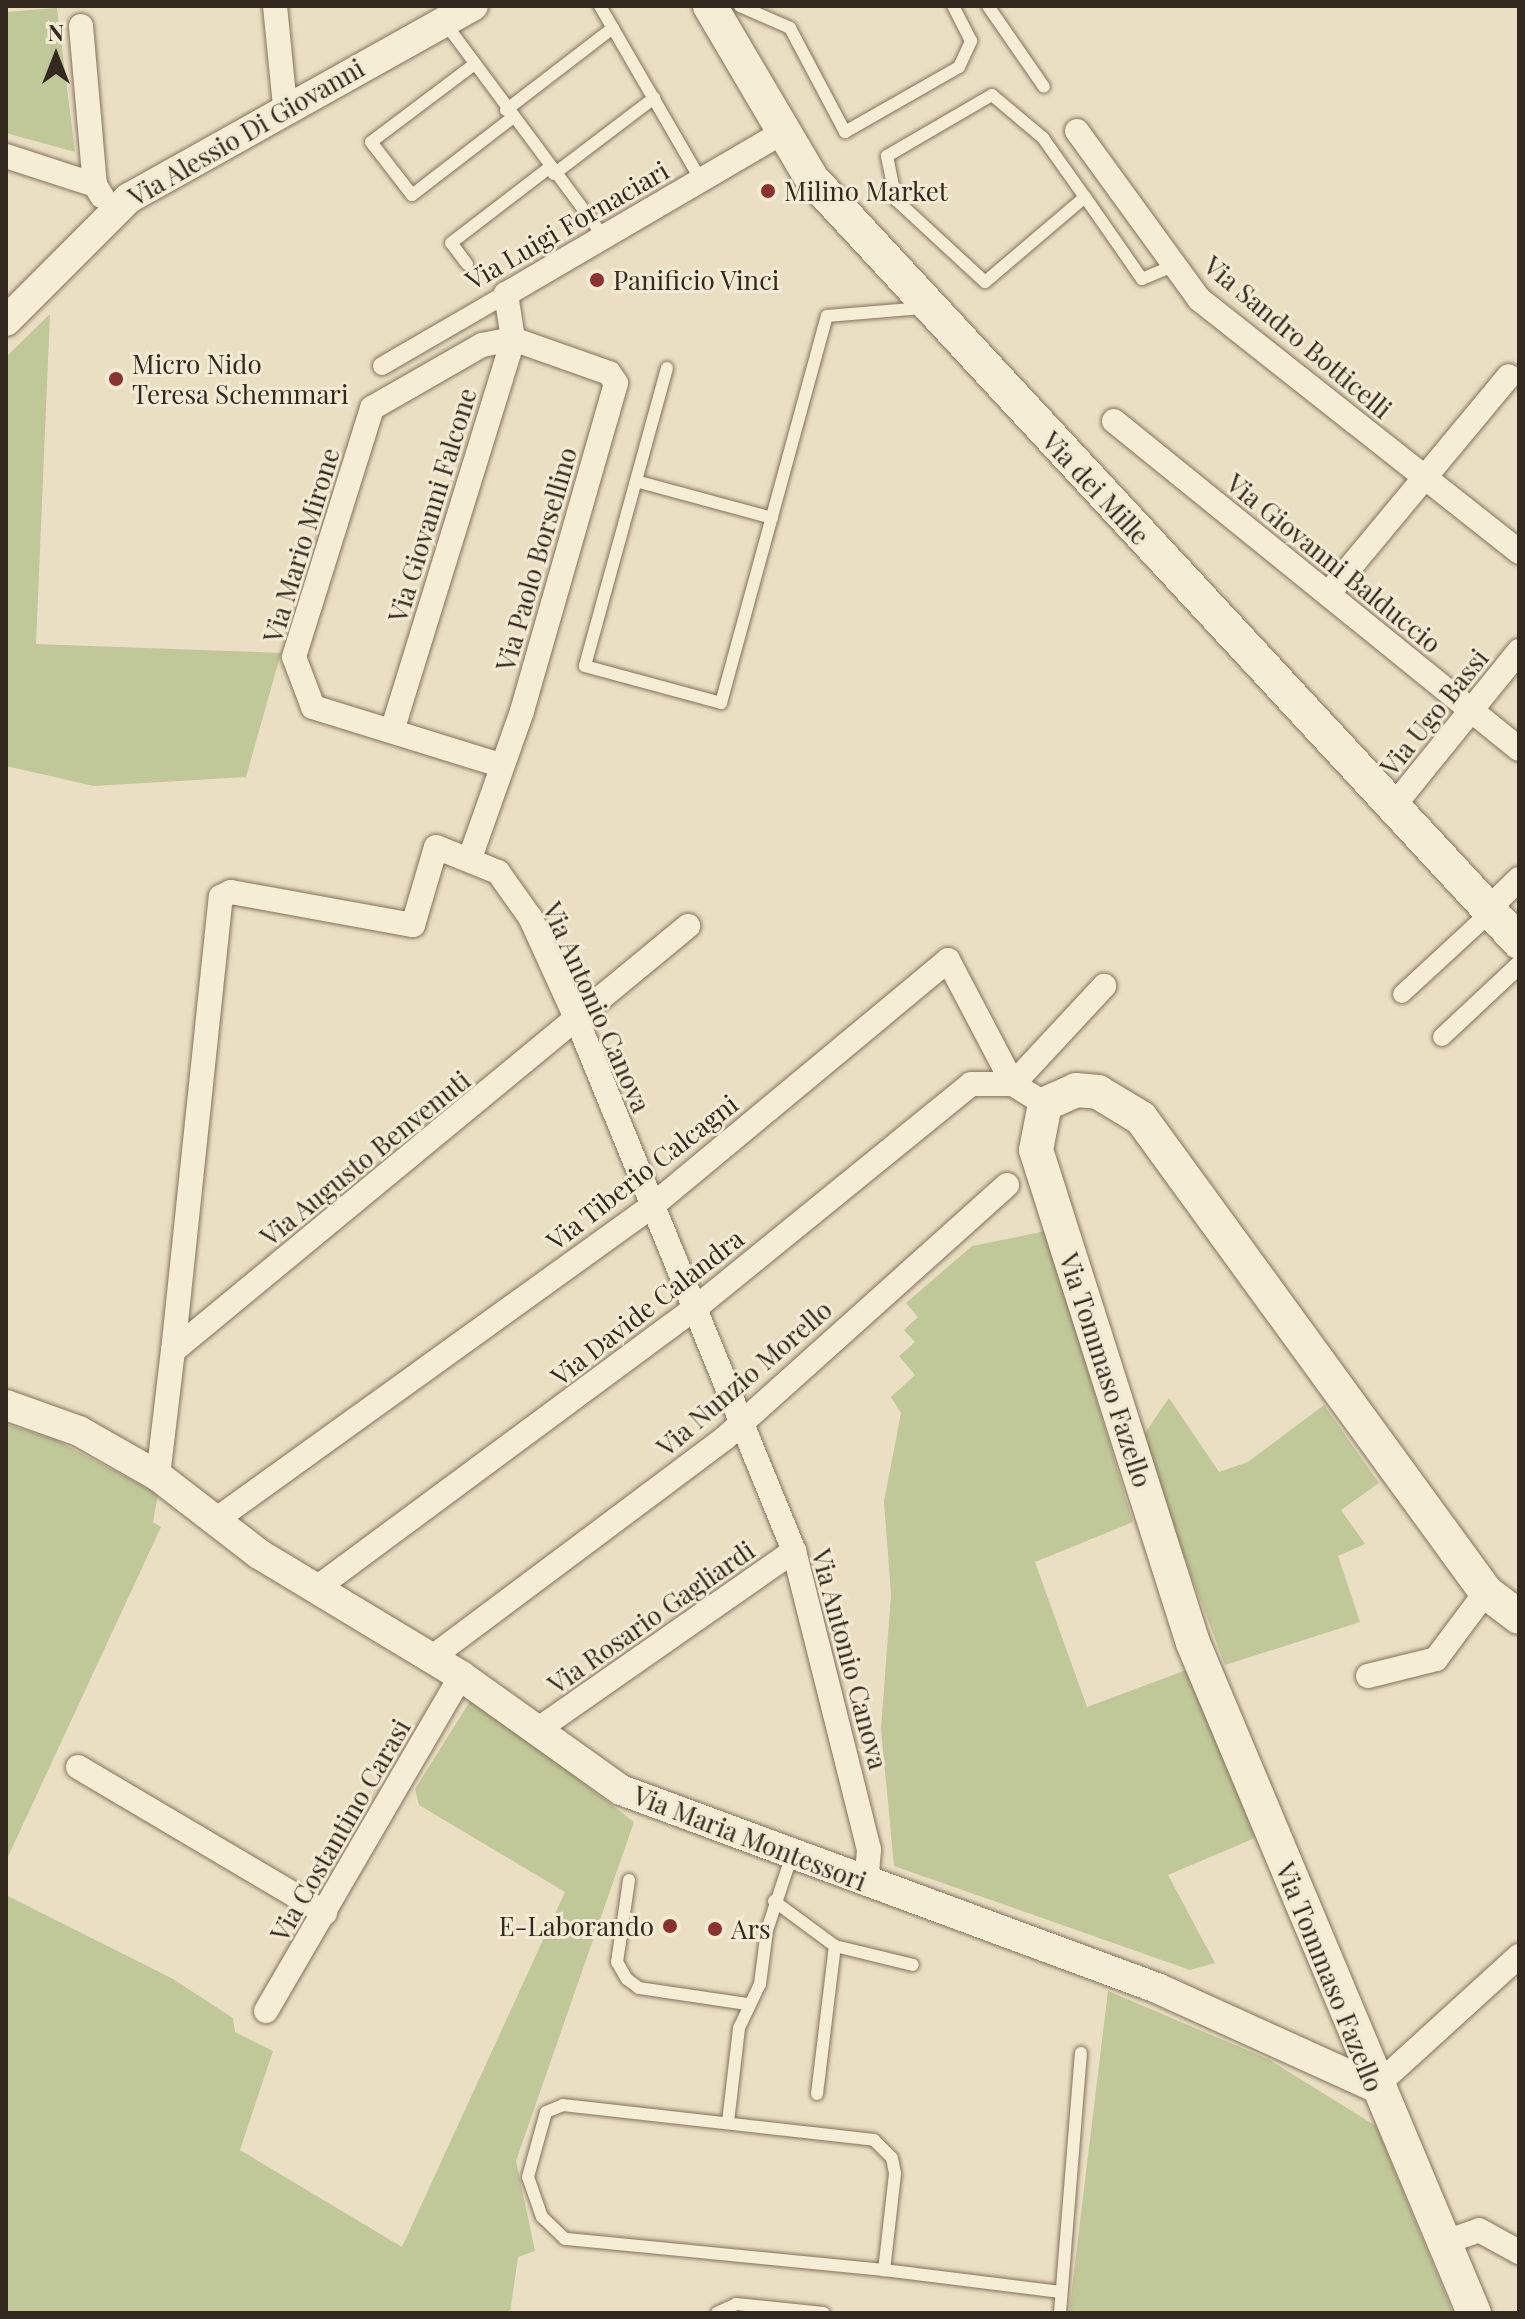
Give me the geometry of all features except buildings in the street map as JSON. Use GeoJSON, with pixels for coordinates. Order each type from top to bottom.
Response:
{"type":"FeatureCollection","features":[{"type":"Feature","properties":{"kind":"main road","name":"Via dei Mille"},"geometry":{"type":"LineString","coordinates":[[722,8],[780,134],[812,179],[1519,942]]}},
{"type":"Feature","properties":{"kind":"main road"},"geometry":{"type":"LineString","coordinates":[[1045,1104],[1076,1090],[1098,1092],[1141,1118],[1486,1592],[1519,1617]]}},
{"type":"Feature","properties":{"kind":"main road","name":"Via Tommaso Fazello"},"geometry":{"type":"LineString","coordinates":[[1045,1104],[1036,1150],[1193,1643],[1375,2087],[1474,2313]]}},
{"type":"Feature","properties":{"kind":"street"},"geometry":{"type":"LineString","coordinates":[[275,6],[285,106]]}},
{"type":"Feature","properties":{"kind":"street","name":"Via Alessio Di Giovanni"},"geometry":{"type":"LineString","coordinates":[[6,321],[111,212],[442,13],[473,6]]}},
{"type":"Feature","properties":{"kind":"street"},"geometry":{"type":"LineString","coordinates":[[81,26],[95,185],[111,212]]}},
{"type":"Feature","properties":{"kind":"street","name":"Via Sandro Botticelli"},"geometry":{"type":"LineString","coordinates":[[1077,131],[1172,266],[1199,299],[1519,552]]}},
{"type":"Feature","properties":{"kind":"street","name":"Via Luigi Fornaciari"},"geometry":{"type":"LineString","coordinates":[[382,366],[780,134]]}},
{"type":"Feature","properties":{"kind":"street"},"geometry":{"type":"LineString","coordinates":[[6,156],[95,185]]}},
{"type":"Feature","properties":{"kind":"street","name":"Via Giovanni Falcone"},"geometry":{"type":"LineString","coordinates":[[392,731],[513,339],[506,294]]}},
{"type":"Feature","properties":{"kind":"street","name":"Via Mario Mirone"},"geometry":{"type":"LineString","coordinates":[[500,765],[313,707],[294,657],[372,408],[482,345],[513,339]]}},
{"type":"Feature","properties":{"kind":"street","name":"Via Paolo Borsellino"},"geometry":{"type":"LineString","coordinates":[[470,858],[616,383],[609,373],[513,339]]}},
{"type":"Feature","properties":{"kind":"street"},"geometry":{"type":"LineString","coordinates":[[1328,594],[1509,376]]}},
{"type":"Feature","properties":{"kind":"street","name":"Via Giovanni Balduccio"},"geometry":{"type":"LineString","coordinates":[[1114,421],[1519,749]]}},
{"type":"Feature","properties":{"kind":"street","name":"Via Ugo Bassi"},"geometry":{"type":"LineString","coordinates":[[1392,808],[1519,651]]}},
{"type":"Feature","properties":{"kind":"street","name":"Via Antonio Canova"},"geometry":{"type":"LineString","coordinates":[[173,1351],[221,897],[231,892],[413,925],[436,847],[470,858],[498,872],[530,917],[577,1020],[794,1551],[869,1850],[866,1882]]}},
{"type":"Feature","properties":{"kind":"street"},"geometry":{"type":"LineString","coordinates":[[1402,994],[1519,879]]}},
{"type":"Feature","properties":{"kind":"street","name":"Via Augusto Benvenuti"},"geometry":{"type":"LineString","coordinates":[[173,1351],[688,926]]}},
{"type":"Feature","properties":{"kind":"street","name":"Via Tiberio Calcagni"},"geometry":{"type":"LineString","coordinates":[[217,1519],[652,1206],[948,960],[1013,1084]]}},
{"type":"Feature","properties":{"kind":"street"},"geometry":{"type":"LineString","coordinates":[[1442,1037],[1519,965]]}},
{"type":"Feature","properties":{"kind":"street"},"geometry":{"type":"LineString","coordinates":[[1045,1104],[1013,1084],[1104,986]]}},
{"type":"Feature","properties":{"kind":"street","name":"Via Davide Calandra"},"geometry":{"type":"LineString","coordinates":[[314,1590],[693,1310],[971,1084],[1013,1084]]}},
{"type":"Feature","properties":{"kind":"street","name":"Via Nunzio Morello"},"geometry":{"type":"LineString","coordinates":[[431,1658],[741,1424],[1007,1185]]}},
{"type":"Feature","properties":{"kind":"street"},"geometry":{"type":"LineString","coordinates":[[158,1476],[173,1351]]}},
{"type":"Feature","properties":{"kind":"street","name":"Via Maria Montessori"},"geometry":{"type":"LineString","coordinates":[[6,1405],[79,1431],[158,1476],[314,1590],[461,1676],[540,1728],[621,1790],[1157,1988],[1375,2087]]}},
{"type":"Feature","properties":{"kind":"street","name":"Via Rosario Gagliardi"},"geometry":{"type":"LineString","coordinates":[[540,1728],[794,1551]]}},
{"type":"Feature","properties":{"kind":"street"},"geometry":{"type":"LineString","coordinates":[[1368,1676],[1436,1659],[1486,1592]]}},
{"type":"Feature","properties":{"kind":"street","name":"Via Costantino Carasi"},"geometry":{"type":"LineString","coordinates":[[266,2011],[461,1676]]}},
{"type":"Feature","properties":{"kind":"street"},"geometry":{"type":"LineString","coordinates":[[78,1767],[325,1913]]}},
{"type":"Feature","properties":{"kind":"street"},"geometry":{"type":"LineString","coordinates":[[1375,2087],[1519,1956]]}},
{"type":"Feature","properties":{"kind":"street"},"geometry":{"type":"LineString","coordinates":[[1445,2242],[1479,2230],[1519,2252]]}},
{"type":"Feature","properties":{"kind":"lane"},"geometry":{"type":"LineString","coordinates":[[600,6],[701,180]]}},
{"type":"Feature","properties":{"kind":"lane"},"geometry":{"type":"LineString","coordinates":[[722,8],[790,28],[845,132],[959,67],[971,41],[953,6]]}},
{"type":"Feature","properties":{"kind":"lane"},"geometry":{"type":"LineString","coordinates":[[988,6],[1044,87]]}},
{"type":"Feature","properties":{"kind":"lane"},"geometry":{"type":"LineString","coordinates":[[442,13],[472,66],[603,236]]}},
{"type":"Feature","properties":{"kind":"lane"},"geometry":{"type":"LineString","coordinates":[[472,66],[371,142],[412,195],[613,28]]}},
{"type":"Feature","properties":{"kind":"lane"},"geometry":{"type":"LineString","coordinates":[[1085,197],[985,282],[896,200],[887,156],[992,95],[1043,138],[1085,197],[1142,279],[1172,266]]}},
{"type":"Feature","properties":{"kind":"lane"},"geometry":{"type":"LineString","coordinates":[[467,264],[451,243],[654,98]]}},
{"type":"Feature","properties":{"kind":"lane"},"geometry":{"type":"LineString","coordinates":[[667,368],[585,666],[721,703],[827,316],[930,307]]}},
{"type":"Feature","properties":{"kind":"lane"},"geometry":{"type":"LineString","coordinates":[[636,481],[772,518]]}},
{"type":"Feature","properties":{"kind":"lane"},"geometry":{"type":"LineString","coordinates":[[728,2122],[748,2004],[760,1984],[774,1901],[792,1855]]}},
{"type":"Feature","properties":{"kind":"lane"},"geometry":{"type":"LineString","coordinates":[[629,1880],[617,1962],[627,1979],[639,1988],[748,2004]]}},
{"type":"Feature","properties":{"kind":"lane"},"geometry":{"type":"LineString","coordinates":[[774,1901],[835,1946],[913,1965]]}},
{"type":"Feature","properties":{"kind":"lane"},"geometry":{"type":"LineString","coordinates":[[817,2094],[835,1946]]}},
{"type":"Feature","properties":{"kind":"lane"},"geometry":{"type":"LineString","coordinates":[[1060,2313],[1081,2053]]}},
{"type":"Feature","properties":{"kind":"lane"},"geometry":{"type":"LineString","coordinates":[[884,2270],[895,2174],[884,2148],[874,2140],[563,2105],[546,2112],[533,2140],[528,2177],[533,2198],[565,2239],[884,2270],[1061,2292]]}},
{"type":"Feature","properties":{"kind":"lane"},"geometry":{"type":"LineString","coordinates":[[717,2313],[736,2304],[824,2313]]}},
{"type":"Feature","properties":{"kind":"green space"},"geometry":{"type":"Polygon","coordinates":[[[57,8],[75,152],[6,133],[6,12],[57,8]]]}},
{"type":"Feature","properties":{"kind":"green space"},"geometry":{"type":"Polygon","coordinates":[[[50,314],[36,644],[281,653],[246,777],[94,786],[6,766],[6,357],[50,314]]]}},
{"type":"Feature","properties":{"kind":"green space"},"geometry":{"type":"Polygon","coordinates":[[[1046,1231],[1133,1522],[1035,1562],[1087,1707],[1189,1669],[1255,1838],[1168,1875],[1215,1963],[1190,1970],[894,1866],[881,1729],[891,1595],[884,1501],[901,1413],[891,1397],[915,1375],[899,1356],[915,1342],[904,1330],[918,1317],[906,1303],[972,1246],[1046,1231]]]}},
{"type":"Feature","properties":{"kind":"green space"},"geometry":{"type":"Polygon","coordinates":[[[1169,1398],[1219,1472],[1248,1462],[1324,1405],[1379,1483],[1341,1510],[1365,1544],[1338,1556],[1360,1622],[1225,1665],[1140,1440],[1169,1398]]]}},
{"type":"Feature","properties":{"kind":"green space"},"geometry":{"type":"Polygon","coordinates":[[[6,1424],[56,1440],[158,1494],[153,1522],[161,1527],[6,1861],[6,1424]]]}},
{"type":"Feature","properties":{"kind":"green space"},"geometry":{"type":"Polygon","coordinates":[[[472,1698],[634,1822],[516,2161],[535,2251],[518,2257],[510,2313],[6,2313],[6,1895],[173,1979],[233,2018],[235,2032],[273,2051],[240,2150],[402,2247],[565,1892],[419,1805],[415,1789],[472,1698]]]}},
{"type":"Feature","properties":{"kind":"green space"},"geometry":{"type":"Polygon","coordinates":[[[1108,1991],[1268,2059],[1376,2126],[1453,2313],[1069,2313],[1108,1991]]]}},
{"type":"Feature","properties":{"kind":"place","name":"Milino Market"},"geometry":{"type":"Point","coordinates":[768,191]}},
{"type":"Feature","properties":{"kind":"place","name":"Panificio Vinci"},"geometry":{"type":"Point","coordinates":[597,280]}},
{"type":"Feature","properties":{"kind":"place","name":"Micro Nido Teresa Schemmari"},"geometry":{"type":"Point","coordinates":[116,379]}},
{"type":"Feature","properties":{"kind":"place","name":"E-Laborando"},"geometry":{"type":"Point","coordinates":[670,1926]}},
{"type":"Feature","properties":{"kind":"place","name":"Ars"},"geometry":{"type":"Point","coordinates":[715,1929]}}]}
